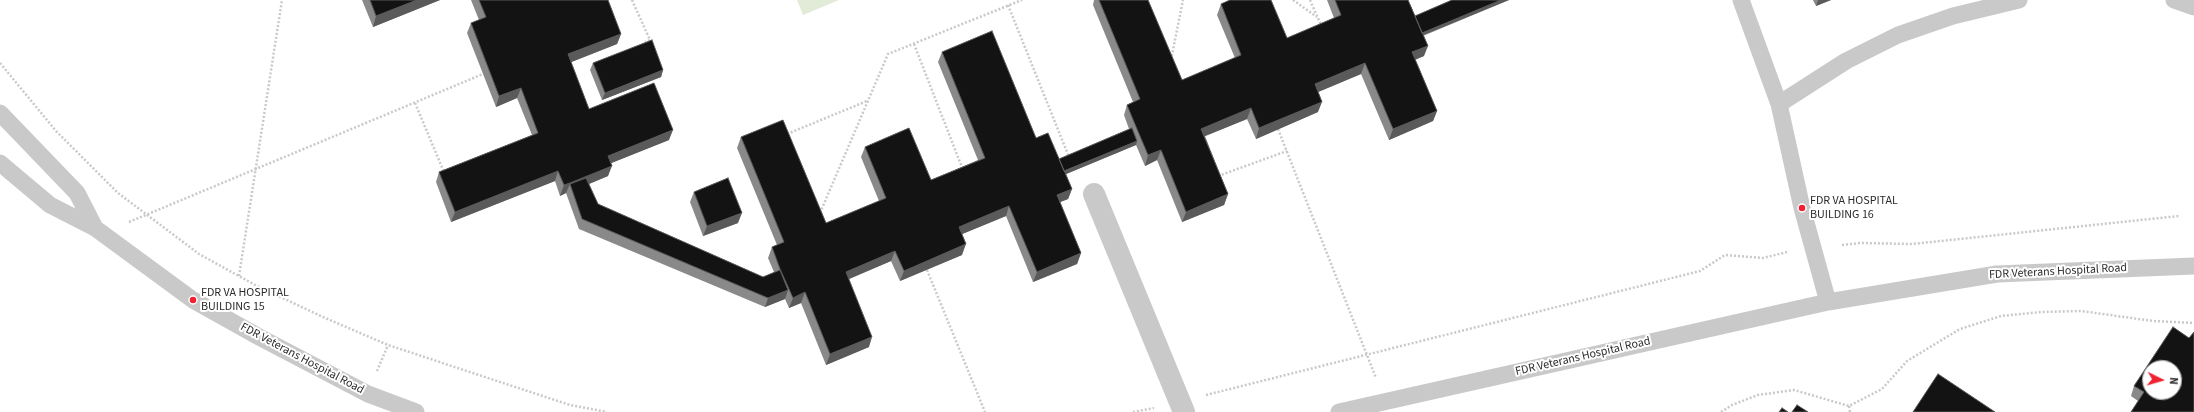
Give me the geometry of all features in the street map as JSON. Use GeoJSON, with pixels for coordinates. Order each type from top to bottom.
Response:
{"type":"FeatureCollection","features":[{"type":"Feature","properties":{"kind":"street"},"geometry":{"type":"LineString","coordinates":[[1094,194],[1184,412]]}},
{"type":"Feature","properties":{"kind":"lane"},"geometry":{"type":"LineString","coordinates":[[1741,0],[1779,104],[1802,208],[1828,302]]}},
{"type":"Feature","properties":{"kind":"lane"},"geometry":{"type":"LineString","coordinates":[[1779,104],[1846,61],[1898,35],[1953,16],[2019,0]]}},
{"type":"Feature","properties":{"kind":"lane"},"geometry":{"type":"LineString","coordinates":[[2174,0],[2194,7]]}},
{"type":"Feature","properties":{"kind":"lane","name":"FDR Veterans Hospital Road"},"geometry":{"type":"LineString","coordinates":[[0,113],[77,193],[95,228]]}},
{"type":"Feature","properties":{"kind":"lane","name":"FDR Veterans Hospital Road"},"geometry":{"type":"LineString","coordinates":[[0,163],[50,205],[95,228],[193,300],[368,394],[416,412]]}},
{"type":"Feature","properties":{"kind":"lane","name":"FDR Veterans Hospital Road"},"geometry":{"type":"LineString","coordinates":[[1339,412],[1828,302],[1996,274],[2194,266]]}},
{"type":"Feature","properties":{"kind":"path"},"geometry":{"type":"LineString","coordinates":[[240,276],[282,0]]}},
{"type":"Feature","properties":{"kind":"path"},"geometry":{"type":"LineString","coordinates":[[632,0],[650,40],[644,43]]}},
{"type":"Feature","properties":{"kind":"path"},"geometry":{"type":"LineString","coordinates":[[820,214],[888,54],[1022,0]]}},
{"type":"Feature","properties":{"kind":"path"},"geometry":{"type":"LineString","coordinates":[[1171,65],[1183,0]]}},
{"type":"Feature","properties":{"kind":"path"},"geometry":{"type":"LineString","coordinates":[[1293,0],[1318,17]]}},
{"type":"Feature","properties":{"kind":"path"},"geometry":{"type":"LineString","coordinates":[[1310,0],[1324,31]]}},
{"type":"Feature","properties":{"kind":"path"},"geometry":{"type":"LineString","coordinates":[[1008,6],[1070,158]]}},
{"type":"Feature","properties":{"kind":"path"},"geometry":{"type":"LineString","coordinates":[[914,44],[966,175]]}},
{"type":"Feature","properties":{"kind":"path"},"geometry":{"type":"LineString","coordinates":[[1168,53],[1172,60]]}},
{"type":"Feature","properties":{"kind":"path"},"geometry":{"type":"LineString","coordinates":[[0,63],[56,131],[118,193],[199,254],[323,317],[388,345],[570,405],[607,412]]}},
{"type":"Feature","properties":{"kind":"path"},"geometry":{"type":"LineString","coordinates":[[128,223],[146,214],[483,74]]}},
{"type":"Feature","properties":{"kind":"path"},"geometry":{"type":"LineString","coordinates":[[782,136],[868,101]]}},
{"type":"Feature","properties":{"kind":"path"},"geometry":{"type":"LineString","coordinates":[[415,103],[447,178]]}},
{"type":"Feature","properties":{"kind":"path"},"geometry":{"type":"LineString","coordinates":[[1278,129],[1377,380]]}},
{"type":"Feature","properties":{"kind":"path"},"geometry":{"type":"LineString","coordinates":[[1214,178],[1287,151]]}},
{"type":"Feature","properties":{"kind":"path"},"geometry":{"type":"LineString","coordinates":[[1842,245],[1860,243],[1912,244],[2179,216]]}},
{"type":"Feature","properties":{"kind":"path"},"geometry":{"type":"LineString","coordinates":[[1200,397],[1700,271],[1726,255],[1763,258],[1787,254],[1785,246]]}},
{"type":"Feature","properties":{"kind":"path"},"geometry":{"type":"LineString","coordinates":[[927,270],[985,412]]}},
{"type":"Feature","properties":{"kind":"path"},"geometry":{"type":"LineString","coordinates":[[1721,412],[1732,405],[1758,395],[1794,390],[1849,406],[1882,389],[1907,361],[1960,330],[2001,316],[2041,312],[2081,311],[2153,321],[2194,323]]}},
{"type":"Feature","properties":{"kind":"path"},"geometry":{"type":"LineString","coordinates":[[380,365],[388,345]]}},
{"type":"Feature","properties":{"kind":"path"},"geometry":{"type":"LineString","coordinates":[[1849,406],[1850,412]]}},
{"type":"Feature","properties":{"kind":"green space"},"geometry":{"type":"Polygon","coordinates":[[[797,0],[839,0],[803,15],[797,0]]]}},
{"type":"Feature","properties":{"kind":"building"},"geometry":{"type":"Polygon","coordinates":[[[370,0],[417,0],[376,16],[370,0]]]}},
{"type":"Feature","properties":{"kind":"building"},"geometry":{"type":"Polygon","coordinates":[[[479,0],[608,0],[621,34],[568,54],[589,109],[654,83],[673,130],[608,156],[612,166],[570,183],[564,185],[558,171],[455,212],[439,172],[538,133],[521,88],[499,96],[471,23],[486,17],[479,0]]]}},
{"type":"Feature","properties":{"kind":"building"},"geometry":{"type":"Polygon","coordinates":[[[1099,0],[1148,0],[1182,80],[1241,55],[1221,4],[1230,0],[1271,0],[1287,38],[1341,15],[1335,0],[1408,0],[1428,46],[1412,52],[1437,111],[1393,129],[1365,63],[1315,84],[1322,102],[1259,128],[1251,108],[1201,129],[1228,194],[1186,212],[1161,150],[1148,155],[1127,105],[1140,99],[1099,0]]]}},
{"type":"Feature","properties":{"kind":"building"},"geometry":{"type":"Polygon","coordinates":[[[1452,0],[1501,0],[1422,33],[1415,16],[1452,0]]]}},
{"type":"Feature","properties":{"kind":"building"},"geometry":{"type":"Polygon","coordinates":[[[992,31],[1036,138],[1048,133],[1072,189],[1057,195],[1081,253],[1037,272],[1009,206],[959,227],[966,244],[904,271],[895,251],[846,272],[872,337],[830,354],[805,292],[793,298],[780,269],[772,247],[784,242],[741,137],[783,120],[826,223],[886,198],[865,147],[909,128],[931,180],[985,158],[942,52],[992,31]]]}},
{"type":"Feature","properties":{"kind":"building"},"geometry":{"type":"Polygon","coordinates":[[[652,40],[663,70],[605,93],[593,63],[652,40]]]}},
{"type":"Feature","properties":{"kind":"building"},"geometry":{"type":"Polygon","coordinates":[[[1132,128],[1137,141],[1064,171],[1059,159],[1132,128]]]}},
{"type":"Feature","properties":{"kind":"building"},"geometry":{"type":"Polygon","coordinates":[[[586,178],[598,204],[763,277],[780,270],[788,290],[768,298],[582,219],[570,184],[586,178]]]}},
{"type":"Feature","properties":{"kind":"building"},"geometry":{"type":"Polygon","coordinates":[[[728,178],[742,213],[707,226],[694,192],[728,178]]]}},
{"type":"Feature","properties":{"kind":"building"},"geometry":{"type":"Polygon","coordinates":[[[2173,327],[2189,338],[2194,332],[2194,412],[2131,412],[2142,395],[2142,400],[2182,400],[2182,360],[2151,360],[2173,327]]]}},
{"type":"Feature","properties":{"kind":"building"},"geometry":{"type":"Polygon","coordinates":[[[1938,374],[1995,412],[1913,412],[1938,374]]]}},
{"type":"Feature","properties":{"kind":"building"},"geometry":{"type":"Polygon","coordinates":[[[2142,374],[2142,391],[2134,386],[2142,374]]]}},
{"type":"Feature","properties":{"kind":"building"},"geometry":{"type":"Polygon","coordinates":[[[1797,405],[1808,412],[1792,412],[1797,405]]]}},
{"type":"Feature","properties":{"kind":"building"},"geometry":{"type":"Polygon","coordinates":[[[1782,408],[1788,412],[1779,412],[1782,408]]]}},
{"type":"Feature","properties":{"kind":"place","name":"FDR VA HOSPITAL BUILDING 16"},"geometry":{"type":"Point","coordinates":[1802,208]}},
{"type":"Feature","properties":{"kind":"place","name":"FDR VA HOSPITAL BUILDING 15"},"geometry":{"type":"Point","coordinates":[193,300]}}]}
